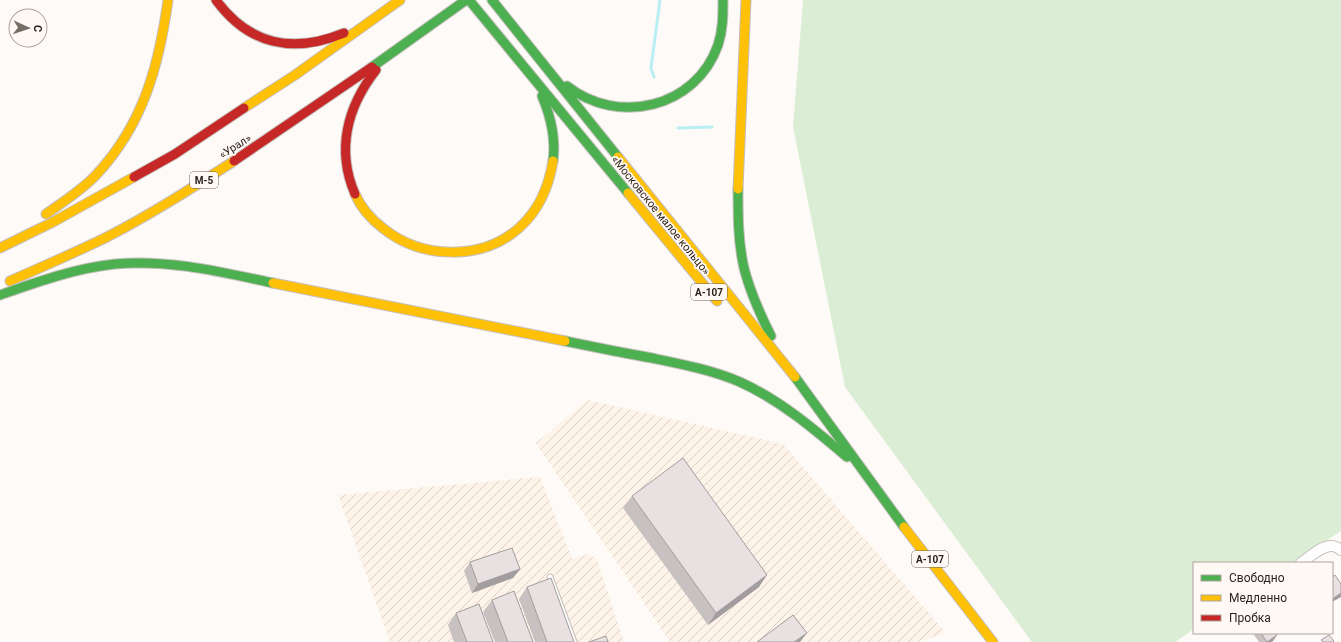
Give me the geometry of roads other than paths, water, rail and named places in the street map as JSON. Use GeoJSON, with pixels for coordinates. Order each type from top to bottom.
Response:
{"type":"FeatureCollection","features":[{"type":"Feature","properties":{"kind":"highway"},"geometry":{"type":"LineString","coordinates":[[0,244],[67,200],[97,174],[111,158],[127,135],[151,86],[158,60],[168,0]]}},
{"type":"Feature","properties":{"kind":"highway"},"geometry":{"type":"LineString","coordinates":[[216,0],[231,18],[244,29],[262,38],[286,44],[305,44],[324,40],[349,31],[386,10]]}},
{"type":"Feature","properties":{"kind":"highway"},"geometry":{"type":"LineString","coordinates":[[0,248],[53,222],[175,154],[295,75],[400,0]]}},
{"type":"Feature","properties":{"kind":"highway","name":"«Урал»"},"geometry":{"type":"LineString","coordinates":[[0,286],[82,248],[135,221],[191,188],[254,149],[316,107],[466,0]]}},
{"type":"Feature","properties":{"kind":"highway","name":"«Московское малое кольцо»"},"geometry":{"type":"LineString","coordinates":[[469,0],[724,310]]}},
{"type":"Feature","properties":{"kind":"highway","name":"«Московское малое кольцо»"},"geometry":{"type":"LineString","coordinates":[[492,0],[793,376],[991,642]]}},
{"type":"Feature","properties":{"kind":"highway"},"geometry":{"type":"LineString","coordinates":[[537,57],[574,92],[587,99],[618,107],[637,107],[666,101],[681,94],[703,72],[713,58],[723,28],[723,0]]}},
{"type":"Feature","properties":{"kind":"highway"},"geometry":{"type":"LineString","coordinates":[[746,0],[738,190],[741,244],[744,266],[760,315],[793,376]]}},
{"type":"Feature","properties":{"kind":"highway"},"geometry":{"type":"LineString","coordinates":[[395,50],[374,73],[358,95],[346,133],[345,154],[348,174],[355,196],[369,216],[387,232],[406,244],[426,251],[445,253],[464,252],[484,248],[507,238],[524,224],[539,204],[549,178],[552,163],[554,148],[553,132],[545,102],[523,66]]}},
{"type":"Feature","properties":{"kind":"highway"},"geometry":{"type":"LineString","coordinates":[[0,295],[78,271],[106,266],[130,263],[152,263],[205,269],[701,369],[724,376],[748,386],[770,399],[802,421],[847,457]]}},
{"type":"Feature","properties":{"kind":"highway","name":"«Московское малое кольцо»"},"geometry":{"type":"LineString","coordinates":[[813,417],[897,517]]}},
{"type":"Feature","properties":{"kind":"street"},"geometry":{"type":"LineString","coordinates":[[1302,562],[1323,548],[1329,546],[1334,546],[1341,550]]}},
{"type":"Feature","properties":{"kind":"lane"},"geometry":{"type":"LineString","coordinates":[[550,577],[574,642]]}},
{"type":"Feature","properties":{"kind":"waterway"},"geometry":{"type":"LineString","coordinates":[[654,77],[651,68],[660,0]]}},
{"type":"Feature","properties":{"kind":"waterway"},"geometry":{"type":"LineString","coordinates":[[678,128],[712,127]]}}]}
